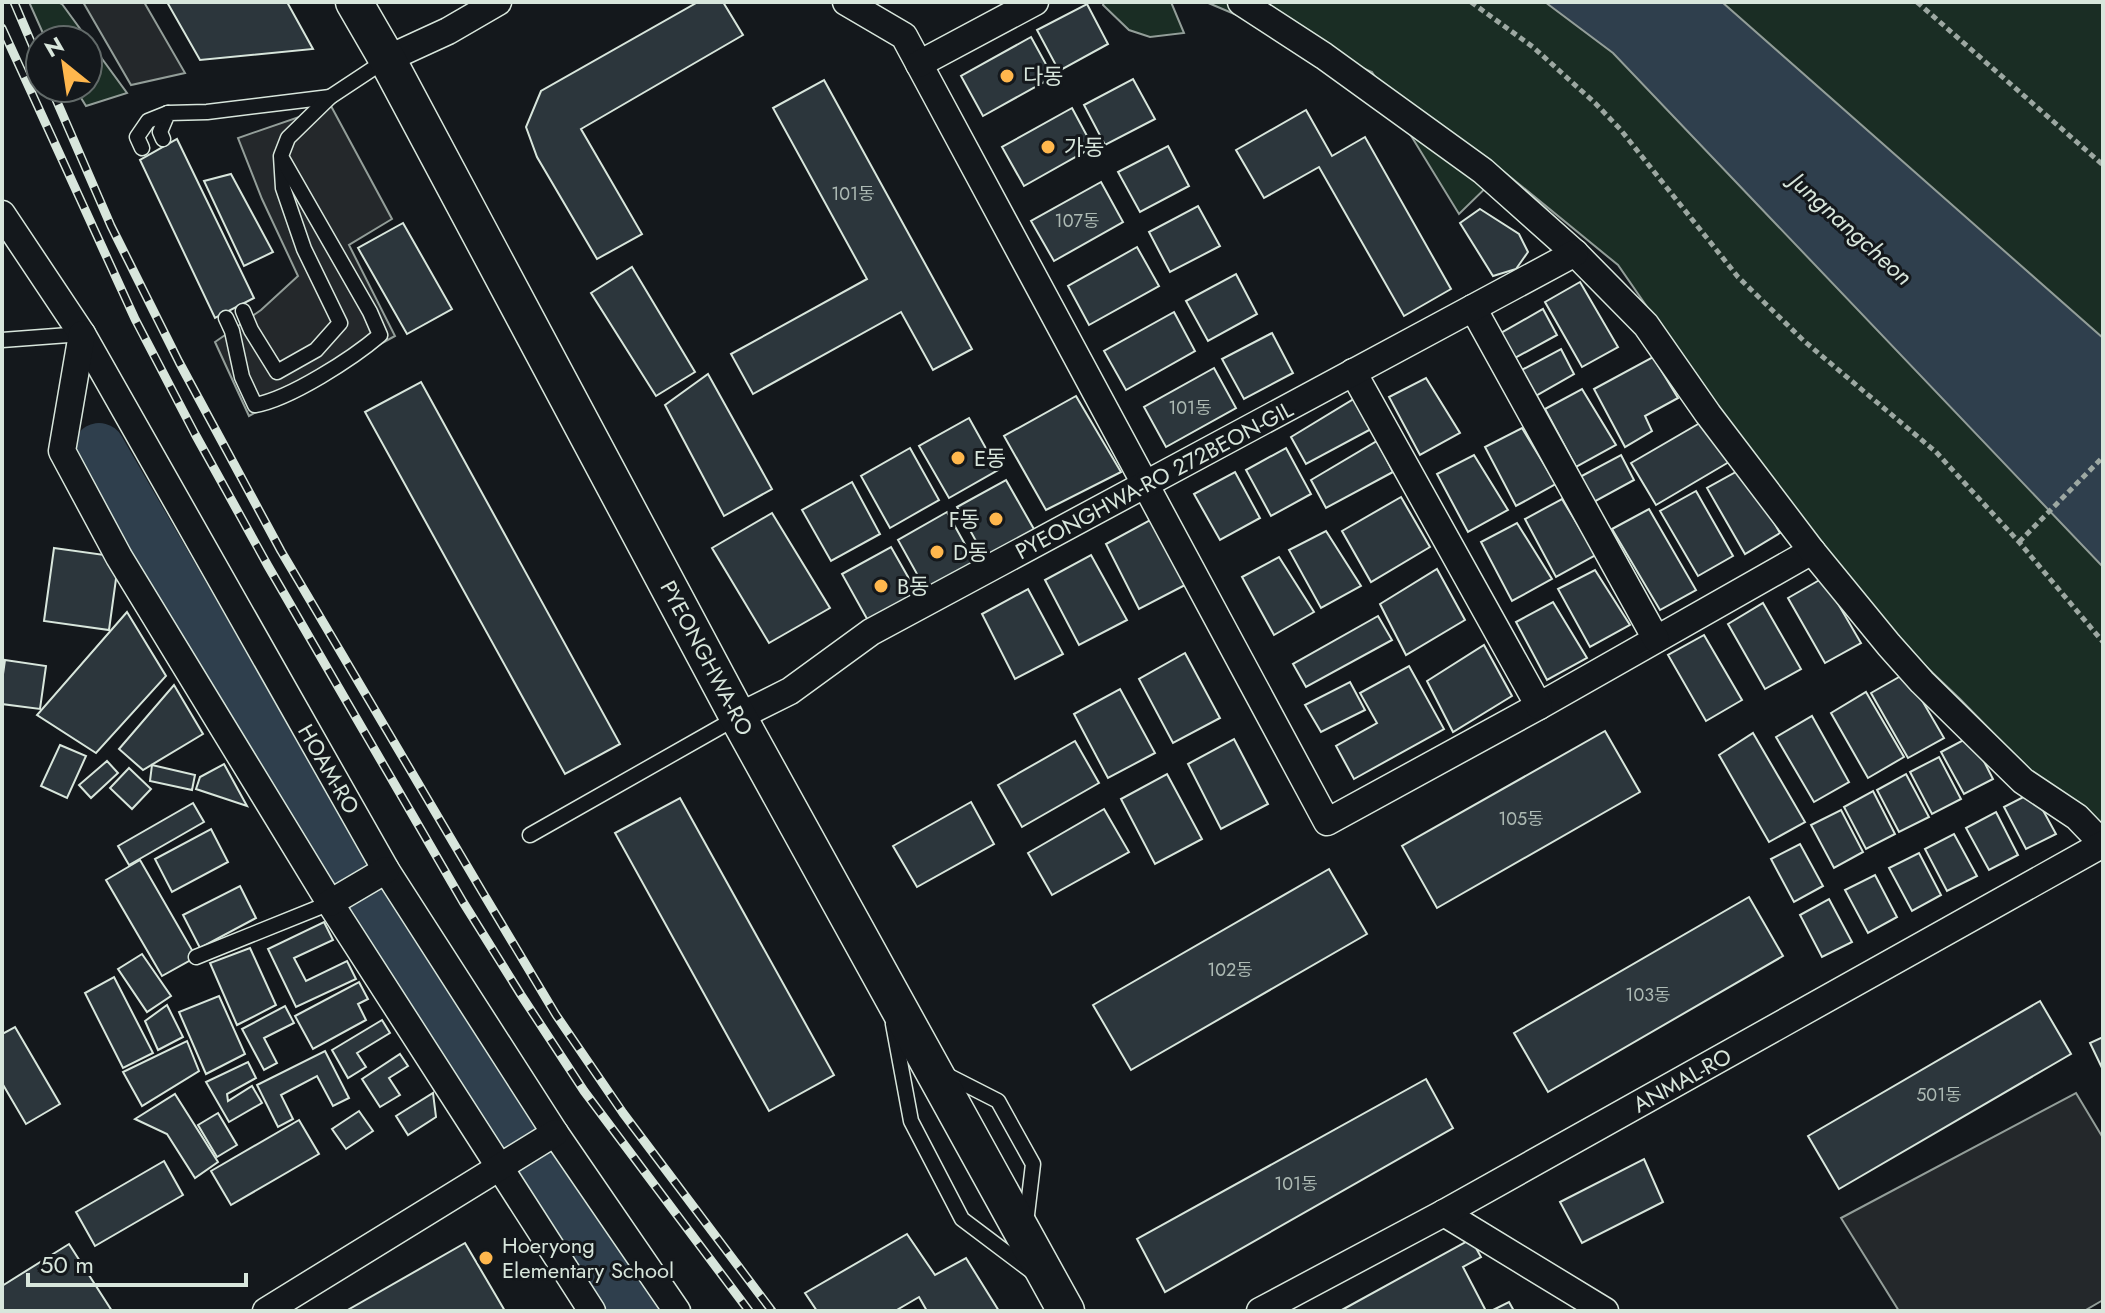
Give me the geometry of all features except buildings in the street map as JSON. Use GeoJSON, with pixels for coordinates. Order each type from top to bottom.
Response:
{"type":"FeatureCollection","features":[{"type":"Feature","properties":{"kind":"main road","name":"PYEONGHWA-RO"},"geometry":{"type":"LineString","coordinates":[[354,2],[738,717],[1059,1299]]}},
{"type":"Feature","properties":{"kind":"street"},"geometry":{"type":"LineString","coordinates":[[387,59],[448,31],[498,2]]}},
{"type":"Feature","properties":{"kind":"street"},"geometry":{"type":"LineString","coordinates":[[846,2],[904,36],[1327,822],[1812,551]]}},
{"type":"Feature","properties":{"kind":"street"},"geometry":{"type":"LineString","coordinates":[[919,64],[1035,2]]}},
{"type":"Feature","properties":{"kind":"street"},"geometry":{"type":"LineString","coordinates":[[1241,2],[1324,56],[1483,171],[1575,253],[1646,325],[1708,414],[1812,551],[1922,682],[2023,781],[2077,817],[2103,844]]}},
{"type":"Feature","properties":{"kind":"street","name":"HOAM-RO"},"geometry":{"type":"LineString","coordinates":[[2,214],[82,334],[386,870],[555,1133],[677,1311]]}},
{"type":"Feature","properties":{"kind":"street","name":"PYEONGHWA-RO 272BEON-GIL"},"geometry":{"type":"LineString","coordinates":[[738,717],[790,691],[871,632],[1575,253]]}},
{"type":"Feature","properties":{"kind":"street"},"geometry":{"type":"LineString","coordinates":[[1473,308],[1656,639]]}},
{"type":"Feature","properties":{"kind":"street"},"geometry":{"type":"LineString","coordinates":[[82,334],[62,451],[119,557],[330,903],[592,1311]]}},
{"type":"Feature","properties":{"kind":"street"},"geometry":{"type":"LineString","coordinates":[[1353,372],[1539,706]]}},
{"type":"Feature","properties":{"kind":"street","name":"ANMAL-RO"},"geometry":{"type":"LineString","coordinates":[[1260,1311],[1444,1213],[2103,844]]}},
{"type":"Feature","properties":{"kind":"street"},"geometry":{"type":"LineString","coordinates":[[330,903],[386,870]]}},
{"type":"Feature","properties":{"kind":"street"},"geometry":{"type":"LineString","coordinates":[[266,1311],[555,1133]]}},
{"type":"Feature","properties":{"kind":"street"},"geometry":{"type":"LineString","coordinates":[[1444,1213],[1605,1311]]}},
{"type":"Feature","properties":{"kind":"lane"},"geometry":{"type":"LineString","coordinates":[[243,311],[277,372],[316,350],[340,323],[304,249],[283,188],[281,156],[288,138],[330,97],[387,59]]}},
{"type":"Feature","properties":{"kind":"lane"},"geometry":{"type":"LineString","coordinates":[[142,148],[137,137],[148,121],[168,113],[207,112],[330,97]]}},
{"type":"Feature","properties":{"kind":"lane"},"geometry":{"type":"LineString","coordinates":[[163,139],[160,132],[168,113]]}},
{"type":"Feature","properties":{"kind":"lane"},"geometry":{"type":"LineString","coordinates":[[226,318],[242,377],[255,405],[269,403],[321,376],[380,335],[281,156]]}},
{"type":"Feature","properties":{"kind":"lane"},"geometry":{"type":"LineString","coordinates":[[2,340],[82,334]]}},
{"type":"Feature","properties":{"kind":"lane"},"geometry":{"type":"LineString","coordinates":[[530,835],[738,717]]}},
{"type":"Feature","properties":{"kind":"lane"},"geometry":{"type":"LineString","coordinates":[[196,957],[330,903]]}},
{"type":"Feature","properties":{"kind":"lane"},"geometry":{"type":"LineString","coordinates":[[886,984],[911,1121],[962,1219],[1059,1299]]}},
{"type":"Feature","properties":{"kind":"path"},"geometry":{"type":"LineString","coordinates":[[1471,2],[1533,47],[1595,103],[1620,129],[1746,286],[1804,341],[1936,452],[2019,542],[2103,642]]}},
{"type":"Feature","properties":{"kind":"path"},"geometry":{"type":"LineString","coordinates":[[1917,2],[2103,165]]}},
{"type":"Feature","properties":{"kind":"path"},"geometry":{"type":"LineString","coordinates":[[2019,542],[2103,457]]}},
{"type":"Feature","properties":{"kind":"green space"},"geometry":{"type":"Polygon","coordinates":[[[29,2],[58,2],[77,24],[39,24],[29,2]]]}},
{"type":"Feature","properties":{"kind":"green space"},"geometry":{"type":"Polygon","coordinates":[[[1104,2],[1171,2],[1184,33],[1150,37],[1129,30],[1103,5],[1104,2]]]}},
{"type":"Feature","properties":{"kind":"green space"},"geometry":{"type":"Polygon","coordinates":[[[1206,2],[2103,2],[2103,834],[2045,786],[1895,637],[1843,580],[1618,265],[1503,171],[1459,214],[1372,72],[1206,2]]]}},
{"type":"Feature","properties":{"kind":"green space"},"geometry":{"type":"Polygon","coordinates":[[[104,62],[127,93],[104,100],[104,62]]]}},
{"type":"Feature","properties":{"kind":"shaded area"},"geometry":{"type":"Polygon","coordinates":[[[83,2],[144,2],[185,73],[131,85],[104,38],[104,24],[96,24],[83,2]]]}},
{"type":"Feature","properties":{"kind":"shaded area"},"geometry":{"type":"Polygon","coordinates":[[[331,106],[392,219],[349,245],[395,336],[249,416],[215,342],[261,310],[298,276],[238,138],[331,106]]]}},
{"type":"Feature","properties":{"kind":"shaded area"},"geometry":{"type":"Polygon","coordinates":[[[2076,1093],[2103,1138],[2103,1300],[2084,1311],[1899,1311],[1841,1218],[2076,1093]]]}},
{"type":"Feature","properties":{"kind":"water","name":"Jungnangcheon"},"geometry":{"type":"Polygon","coordinates":[[[1545,2],[1722,2],[2103,338],[2103,567],[1613,53],[1545,2]]]}},
{"type":"Feature","properties":{"kind":"waterway"},"geometry":{"type":"LineString","coordinates":[[99,449],[326,842],[466,1063],[634,1311]]}},
{"type":"Feature","properties":{"kind":"railway"},"geometry":{"type":"LineString","coordinates":[[14,2],[24,25]]}},
{"type":"Feature","properties":{"kind":"railway"},"geometry":{"type":"LineString","coordinates":[[2,28],[135,319],[195,434],[463,902],[584,1091],[749,1311]]}},
{"type":"Feature","properties":{"kind":"railway"},"geometry":{"type":"LineString","coordinates":[[58,104],[111,226],[179,362],[281,551],[556,1015],[623,1113],[772,1311]]}},
{"type":"Feature","properties":{"kind":"place","name":"다동"},"geometry":{"type":"Point","coordinates":[1007,76]}},
{"type":"Feature","properties":{"kind":"place","name":"가동"},"geometry":{"type":"Point","coordinates":[1048,147]}},
{"type":"Feature","properties":{"kind":"place","name":"E동"},"geometry":{"type":"Point","coordinates":[958,458]}},
{"type":"Feature","properties":{"kind":"place","name":"F동"},"geometry":{"type":"Point","coordinates":[996,519]}},
{"type":"Feature","properties":{"kind":"place","name":"D동"},"geometry":{"type":"Point","coordinates":[937,552]}},
{"type":"Feature","properties":{"kind":"place","name":"B동"},"geometry":{"type":"Point","coordinates":[881,586]}},
{"type":"Feature","properties":{"kind":"place","name":"Hoeryong Elementary School"},"geometry":{"type":"Point","coordinates":[486,1258]}}]}
